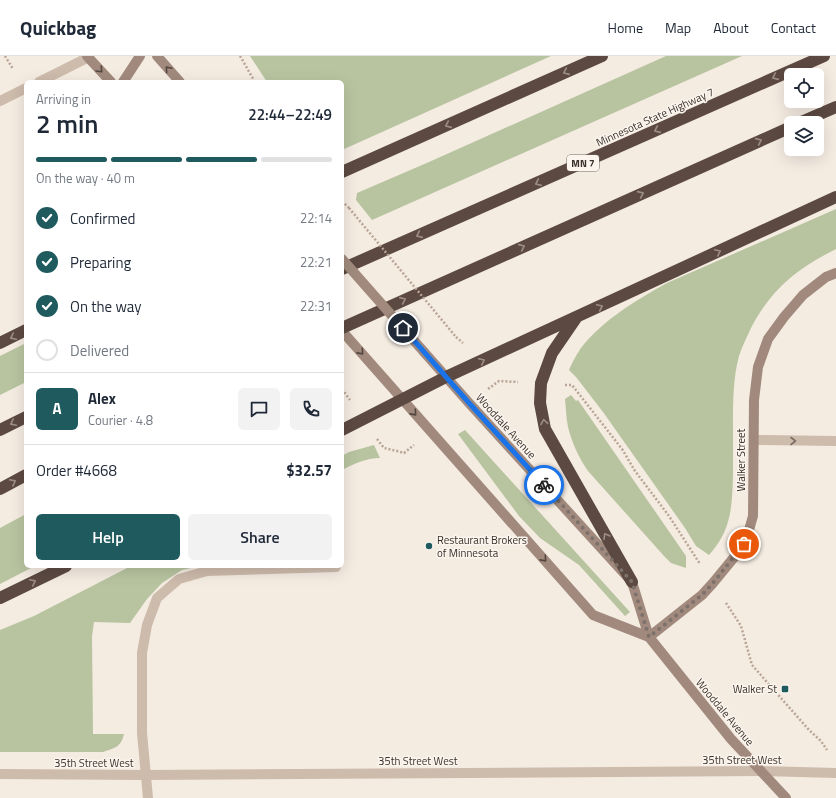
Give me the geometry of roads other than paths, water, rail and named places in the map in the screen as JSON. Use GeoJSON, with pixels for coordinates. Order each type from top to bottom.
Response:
{"type":"FeatureCollection","features":[{"type":"Feature","properties":{"kind":"highway"},"geometry":{"type":"LineString","coordinates":[[344,171],[602,56]]}},
{"type":"Feature","properties":{"kind":"highway","name":"Minnesota State Highway 7"},"geometry":{"type":"LineString","coordinates":[[344,268],[824,56]]}},
{"type":"Feature","properties":{"kind":"highway"},"geometry":{"type":"LineString","coordinates":[[815,116],[836,107]]}},
{"type":"Feature","properties":{"kind":"highway"},"geometry":{"type":"LineString","coordinates":[[344,327],[784,130]]}},
{"type":"Feature","properties":{"kind":"highway"},"geometry":{"type":"LineString","coordinates":[[344,429],[446,377],[836,197]]}},
{"type":"Feature","properties":{"kind":"highway"},"geometry":{"type":"LineString","coordinates":[[577,317],[552,353],[541,383],[540,403],[545,429],[632,582]]}},
{"type":"Feature","properties":{"kind":"highway"},"geometry":{"type":"LineString","coordinates":[[0,343],[24,331]]}},
{"type":"Feature","properties":{"kind":"highway"},"geometry":{"type":"LineString","coordinates":[[0,430],[24,418]]}},
{"type":"Feature","properties":{"kind":"highway"},"geometry":{"type":"LineString","coordinates":[[0,489],[24,476]]}},
{"type":"Feature","properties":{"kind":"highway"},"geometry":{"type":"LineString","coordinates":[[0,598],[62,568]]}},
{"type":"Feature","properties":{"kind":"street"},"geometry":{"type":"LineString","coordinates":[[124,80],[140,56]]}},
{"type":"Feature","properties":{"kind":"street"},"geometry":{"type":"LineString","coordinates":[[157,56],[178,80]]}},
{"type":"Feature","properties":{"kind":"street"},"geometry":{"type":"LineString","coordinates":[[43,80],[88,57],[109,80]]}},
{"type":"Feature","properties":{"kind":"street"},"geometry":{"type":"LineString","coordinates":[[0,101],[24,89]]}},
{"type":"Feature","properties":{"kind":"street","name":"Wooddale Avenue"},"geometry":{"type":"LineString","coordinates":[[344,261],[446,377],[632,582],[649,637],[731,739],[786,798]]}},
{"type":"Feature","properties":{"kind":"street","name":"Walker Street"},"geometry":{"type":"LineString","coordinates":[[649,637],[702,595],[744,544],[753,516],[754,400],[758,367],[768,339],[784,317],[803,295],[826,277],[836,272]]}},
{"type":"Feature","properties":{"kind":"street","name":"Wooddale Avenue"},"geometry":{"type":"LineString","coordinates":[[344,334],[593,615],[649,637]]}},
{"type":"Feature","properties":{"kind":"street"},"geometry":{"type":"LineString","coordinates":[[754,440],[836,441]]}},
{"type":"Feature","properties":{"kind":"street"},"geometry":{"type":"LineString","coordinates":[[148,798],[142,733],[142,653],[147,625],[157,598],[179,579],[207,571],[336,568]]}},
{"type":"Feature","properties":{"kind":"street","name":"35th Street West"},"geometry":{"type":"LineString","coordinates":[[0,774],[146,775],[761,771],[836,773]]}},
{"type":"Feature","properties":{"kind":"place","name":"Restaurant Brokers of Minnesota"},"geometry":{"type":"Point","coordinates":[429,546]}},
{"type":"Feature","properties":{"kind":"place","name":"Walker St"},"geometry":{"type":"Point","coordinates":[785,689]}}]}
